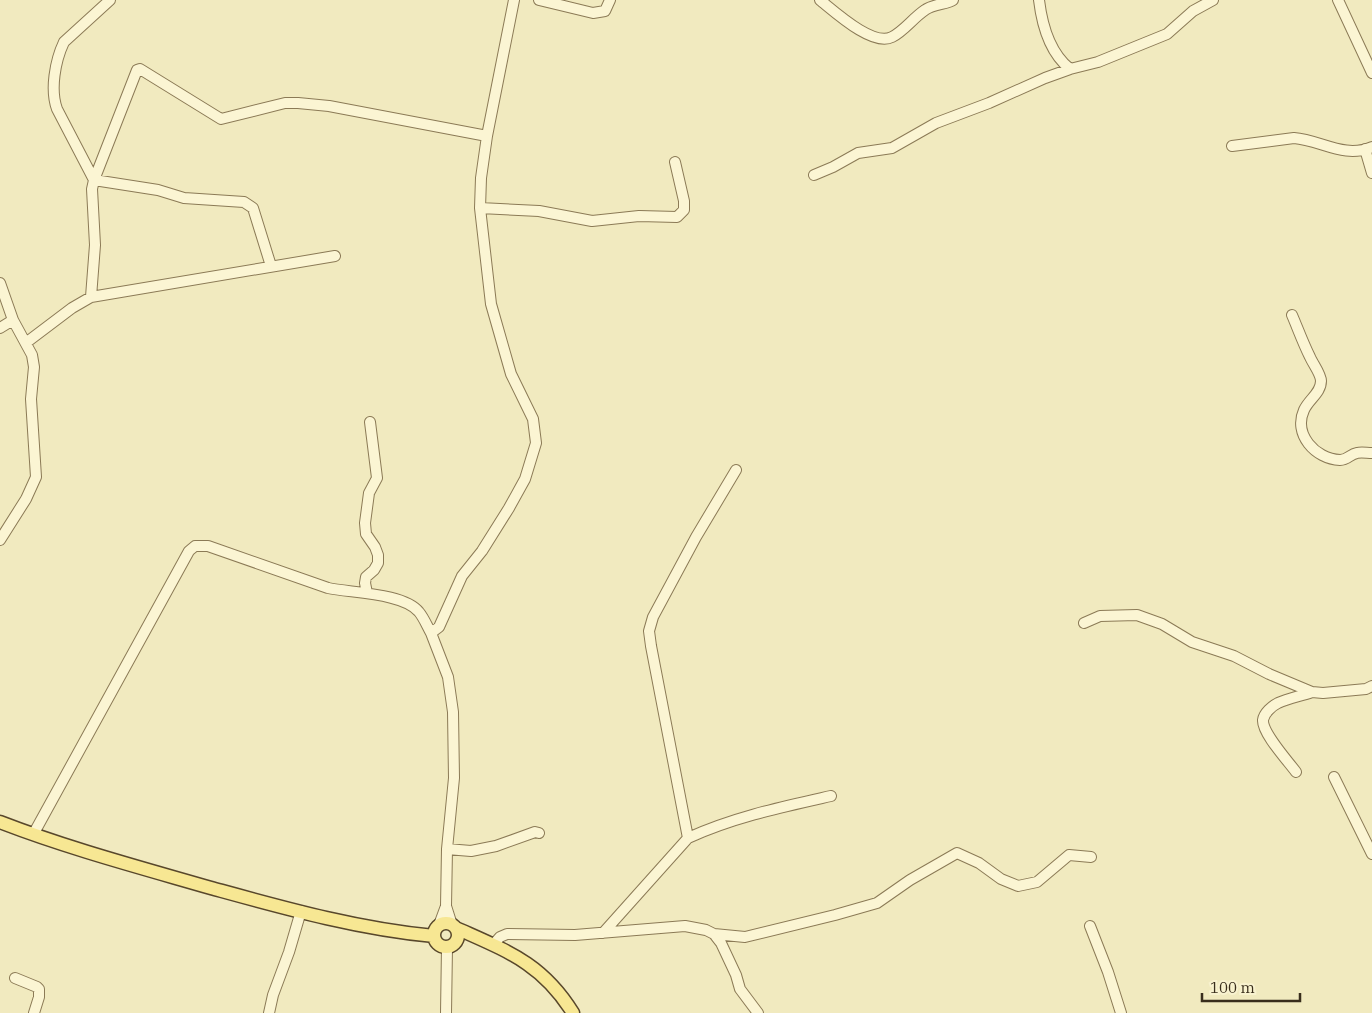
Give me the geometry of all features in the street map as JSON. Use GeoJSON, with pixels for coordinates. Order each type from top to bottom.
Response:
{"type":"FeatureCollection","features":[{"type":"Feature","properties":{"kind":"main road"},"geometry":{"type":"LineString","coordinates":[[0,822],[171,877],[301,911],[394,932],[434,936]]}},
{"type":"Feature","properties":{"kind":"main road"},"geometry":{"type":"LineString","coordinates":[[449,926],[458,934],[451,945]]}},
{"type":"Feature","properties":{"kind":"main road"},"geometry":{"type":"LineString","coordinates":[[490,944],[451,945],[437,943],[434,936],[435,930],[449,926],[511,953],[539,972],[551,984],[573,1013]]}},
{"type":"Feature","properties":{"kind":"street"},"geometry":{"type":"LineString","coordinates":[[94,180],[57,109],[53,86],[64,42],[110,0]]}},
{"type":"Feature","properties":{"kind":"street"},"geometry":{"type":"LineString","coordinates":[[431,633],[440,627],[462,576],[482,551],[509,508],[525,479],[536,443],[532,419],[511,374],[491,304],[480,208],[481,178],[487,136],[514,0]]}},
{"type":"Feature","properties":{"kind":"street"},"geometry":{"type":"LineString","coordinates":[[539,0],[593,13],[605,11],[610,0]]}},
{"type":"Feature","properties":{"kind":"street"},"geometry":{"type":"LineString","coordinates":[[820,0],[849,22],[882,40],[894,36],[932,5],[950,3],[953,0]]}},
{"type":"Feature","properties":{"kind":"street"},"geometry":{"type":"LineString","coordinates":[[1039,0],[1040,15],[1052,46],[1061,61],[1070,69]]}},
{"type":"Feature","properties":{"kind":"street"},"geometry":{"type":"LineString","coordinates":[[814,175],[833,167],[858,152],[892,148],[936,123],[989,103],[1045,78],[1098,62],[1167,34],[1193,11],[1213,0]]}},
{"type":"Feature","properties":{"kind":"street"},"geometry":{"type":"LineString","coordinates":[[1338,0],[1372,73]]}},
{"type":"Feature","properties":{"kind":"street"},"geometry":{"type":"LineString","coordinates":[[91,297],[95,244],[92,189],[137,70],[140,69],[221,119],[285,103],[298,103],[329,106],[487,136]]}},
{"type":"Feature","properties":{"kind":"street"},"geometry":{"type":"LineString","coordinates":[[1232,146],[1294,138],[1339,150],[1359,151],[1368,148],[1372,173]]}},
{"type":"Feature","properties":{"kind":"street"},"geometry":{"type":"LineString","coordinates":[[480,208],[539,211],[592,221],[639,216],[677,217],[684,210],[684,201],[675,162]]}},
{"type":"Feature","properties":{"kind":"street"},"geometry":{"type":"LineString","coordinates":[[94,180],[158,190],[184,198],[244,202],[253,208],[271,266]]}},
{"type":"Feature","properties":{"kind":"street"},"geometry":{"type":"LineString","coordinates":[[27,342],[72,308],[91,297],[335,256]]}},
{"type":"Feature","properties":{"kind":"street"},"geometry":{"type":"LineString","coordinates":[[0,283],[13,320],[27,342],[32,355],[34,367],[31,399],[36,478],[26,499],[0,540]]}},
{"type":"Feature","properties":{"kind":"street"},"geometry":{"type":"LineString","coordinates":[[1292,315],[1321,378],[1320,390],[1308,402],[1301,420],[1302,430],[1310,447],[1315,452],[1338,460],[1347,460],[1355,453],[1372,453]]}},
{"type":"Feature","properties":{"kind":"street"},"geometry":{"type":"LineString","coordinates":[[0,328],[13,320]]}},
{"type":"Feature","properties":{"kind":"street"},"geometry":{"type":"LineString","coordinates":[[368,593],[365,583],[366,577],[374,570],[378,563],[378,555],[366,534],[365,523],[369,494],[377,478],[370,422]]}},
{"type":"Feature","properties":{"kind":"street"},"geometry":{"type":"LineString","coordinates":[[688,838],[649,630],[687,553],[736,470]]}},
{"type":"Feature","properties":{"kind":"street"},"geometry":{"type":"LineString","coordinates":[[34,833],[189,550],[195,546],[208,546],[328,588],[343,592],[368,593],[403,602],[418,611],[431,633],[448,677],[454,712],[454,778],[447,849],[446,906],[449,926]]}},
{"type":"Feature","properties":{"kind":"street"},"geometry":{"type":"LineString","coordinates":[[1084,623],[1100,616],[1136,615],[1162,624],[1192,642],[1234,656],[1312,692],[1323,693],[1366,689],[1372,686]]}},
{"type":"Feature","properties":{"kind":"street"},"geometry":{"type":"LineString","coordinates":[[1296,772],[1269,736],[1263,723],[1263,718],[1266,712],[1277,704],[1312,692]]}},
{"type":"Feature","properties":{"kind":"street"},"geometry":{"type":"LineString","coordinates":[[1334,777],[1372,854]]}},
{"type":"Feature","properties":{"kind":"street"},"geometry":{"type":"LineString","coordinates":[[604,932],[688,838],[707,829],[753,814],[831,796]]}},
{"type":"Feature","properties":{"kind":"street"},"geometry":{"type":"LineString","coordinates":[[447,849],[471,851],[496,846],[535,832],[539,833]]}},
{"type":"Feature","properties":{"kind":"street"},"geometry":{"type":"LineString","coordinates":[[490,944],[507,934],[575,935],[685,926],[706,930],[714,934],[745,937],[877,903],[910,880],[957,853],[979,863],[1001,880],[1018,886],[1037,882],[1069,855],[1091,857]]}},
{"type":"Feature","properties":{"kind":"street"},"geometry":{"type":"LineString","coordinates":[[270,1013],[273,995],[289,952],[301,911]]}},
{"type":"Feature","properties":{"kind":"street"},"geometry":{"type":"LineString","coordinates":[[1090,926],[1122,1013]]}},
{"type":"Feature","properties":{"kind":"street"},"geometry":{"type":"LineString","coordinates":[[714,934],[721,943],[736,975],[740,989],[758,1013]]}},
{"type":"Feature","properties":{"kind":"street"},"geometry":{"type":"LineString","coordinates":[[446,1013],[451,945]]}},
{"type":"Feature","properties":{"kind":"street"},"geometry":{"type":"LineString","coordinates":[[15,978],[39,989],[39,997],[34,1013]]}}]}
